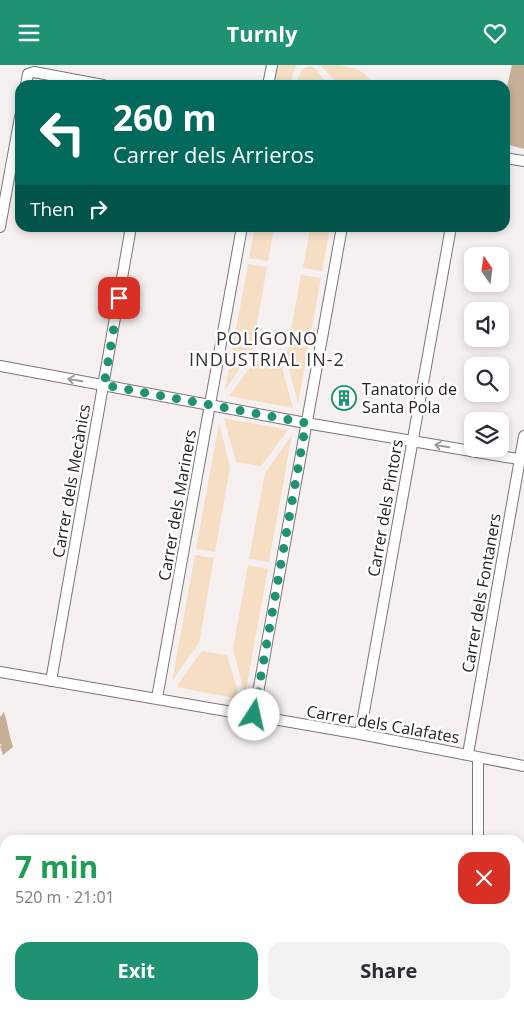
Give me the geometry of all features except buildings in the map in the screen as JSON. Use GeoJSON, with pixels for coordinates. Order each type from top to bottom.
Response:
{"type":"FeatureCollection","features":[{"type":"Feature","properties":{"kind":"street"},"geometry":{"type":"LineString","coordinates":[[269,80],[272,65]]}},
{"type":"Feature","properties":{"kind":"street"},"geometry":{"type":"LineString","coordinates":[[27,80],[34,72],[76,80]]}},
{"type":"Feature","properties":{"kind":"street"},"geometry":{"type":"LineString","coordinates":[[0,227],[15,144]]}},
{"type":"Feature","properties":{"kind":"street"},"geometry":{"type":"LineString","coordinates":[[510,159],[524,161]]}},
{"type":"Feature","properties":{"kind":"street","name":"Carrer dels Mecànics"},"geometry":{"type":"LineString","coordinates":[[51,681],[130,232]]}},
{"type":"Feature","properties":{"kind":"street","name":"Carrer dels Mariners"},"geometry":{"type":"LineString","coordinates":[[158,698],[241,232]]}},
{"type":"Feature","properties":{"kind":"street"},"geometry":{"type":"LineString","coordinates":[[254,715],[341,232]]}},
{"type":"Feature","properties":{"kind":"street","name":"Carrer dels Pintors"},"geometry":{"type":"LineString","coordinates":[[360,734],[449,232]]}},
{"type":"Feature","properties":{"kind":"street"},"geometry":{"type":"LineString","coordinates":[[0,366],[306,423],[522,460]]}},
{"type":"Feature","properties":{"kind":"street","name":"Carrer dels Fontaners"},"geometry":{"type":"LineString","coordinates":[[468,755],[522,460],[524,436]]}},
{"type":"Feature","properties":{"kind":"street","name":"Carrer dels Calafates"},"geometry":{"type":"LineString","coordinates":[[0,672],[360,734],[524,766]]}},
{"type":"Feature","properties":{"kind":"street"},"geometry":{"type":"LineString","coordinates":[[478,758],[478,835]]}},
{"type":"Feature","properties":{"kind":"shaded area"},"geometry":{"type":"Polygon","coordinates":[[[275,65],[297,65],[292,75],[292,80],[272,80],[275,65]]]}},
{"type":"Feature","properties":{"kind":"shaded area"},"geometry":{"type":"Polygon","coordinates":[[[320,65],[351,67],[364,73],[370,80],[334,80],[320,65]]]}},
{"type":"Feature","properties":{"kind":"shaded area"},"geometry":{"type":"Polygon","coordinates":[[[512,65],[524,65],[524,149],[510,145],[508,80],[512,65]]]}},
{"type":"Feature","properties":{"kind":"shaded area"},"geometry":{"type":"Polygon","coordinates":[[[310,66],[316,69],[324,80],[298,80],[306,67],[310,66]]]}},
{"type":"Feature","properties":{"kind":"shaded area"},"geometry":{"type":"Polygon","coordinates":[[[254,232],[273,232],[268,261],[249,258],[254,232]]]}},
{"type":"Feature","properties":{"kind":"shaded area"},"geometry":{"type":"Polygon","coordinates":[[[309,232],[329,232],[322,271],[303,268],[309,232]]]}},
{"type":"Feature","properties":{"kind":"shaded area"},"geometry":{"type":"Polygon","coordinates":[[[248,264],[267,267],[252,352],[225,390],[248,264]]]}},
{"type":"Feature","properties":{"kind":"shaded area"},"geometry":{"type":"Polygon","coordinates":[[[301,275],[321,278],[298,404],[286,358],[301,275]]]}},
{"type":"Feature","properties":{"kind":"shaded area"},"geometry":{"type":"Polygon","coordinates":[[[255,361],[281,364],[293,408],[229,396],[255,361]]]}},
{"type":"Feature","properties":{"kind":"shaded area"},"geometry":{"type":"Polygon","coordinates":[[[224,418],[288,430],[261,466],[236,462],[224,418]]]}},
{"type":"Feature","properties":{"kind":"shaded area"},"geometry":{"type":"Polygon","coordinates":[[[219,423],[230,467],[215,552],[196,549],[219,423]]]}},
{"type":"Feature","properties":{"kind":"shaded area"},"geometry":{"type":"Polygon","coordinates":[[[292,435],[269,562],[249,559],[265,473],[292,435]]]}},
{"type":"Feature","properties":{"kind":"shaded area"},"geometry":{"type":"Polygon","coordinates":[[[195,555],[214,558],[199,643],[172,681],[195,555]]]}},
{"type":"Feature","properties":{"kind":"shaded area"},"geometry":{"type":"Polygon","coordinates":[[[248,565],[268,569],[245,695],[233,649],[248,565]]]}},
{"type":"Feature","properties":{"kind":"shaded area"},"geometry":{"type":"Polygon","coordinates":[[[202,651],[227,655],[240,699],[176,687],[202,651]]]}},
{"type":"Feature","properties":{"kind":"shaded area"},"geometry":{"type":"Polygon","coordinates":[[[4,712],[13,747],[3,755],[0,746],[2,745],[0,744],[0,717],[4,712]]]}},
{"type":"Feature","properties":{"kind":"place","name":"Tanatorio de Santa Pola"},"geometry":{"type":"Point","coordinates":[344,398]}},
{"type":"Feature","properties":{"kind":"district","name":"POLÍGONO INDUSTRIAL IN-2"},"geometry":{"type":"Point","coordinates":[267,348]}},
{"type":"Feature","properties":{"kind":"route"},"geometry":{"type":"LineString","coordinates":[[119,298],[104,385],[306,423],[254,715]]}}]}
